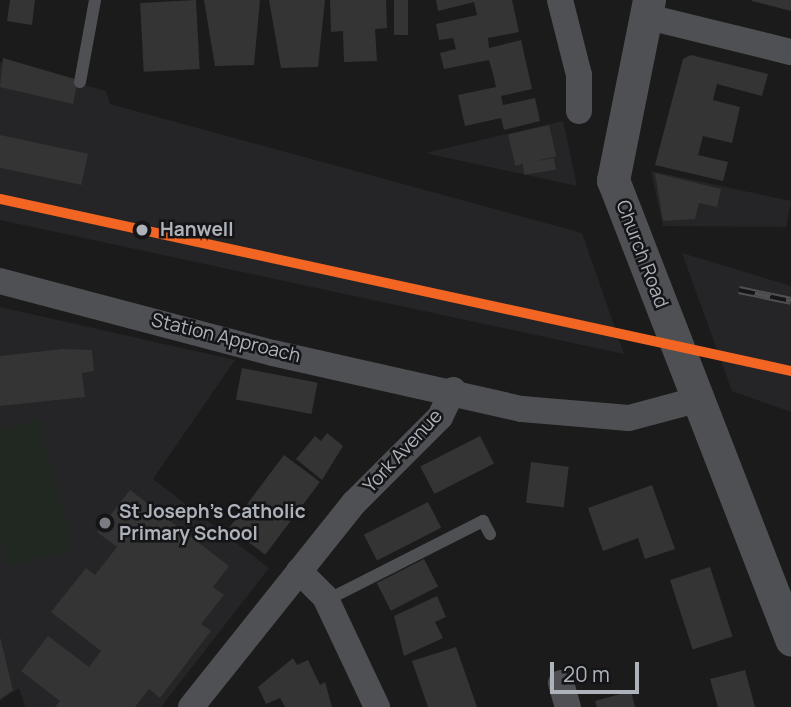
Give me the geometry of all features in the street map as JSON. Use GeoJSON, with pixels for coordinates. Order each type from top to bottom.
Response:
{"type":"FeatureCollection","features":[{"type":"Feature","properties":{"kind":"street"},"geometry":{"type":"LineString","coordinates":[[560,0],[579,75],[579,111]]}},
{"type":"Feature","properties":{"kind":"street"},"geometry":{"type":"LineString","coordinates":[[646,8],[791,52]]}},
{"type":"Feature","properties":{"kind":"street","name":"Church Road"},"geometry":{"type":"LineString","coordinates":[[646,8],[613,180],[700,399],[791,640]]}},
{"type":"Feature","properties":{"kind":"street","name":"Station Approach"},"geometry":{"type":"LineString","coordinates":[[0,281],[273,353],[453,390]]}},
{"type":"Feature","properties":{"kind":"street","name":"York Avenue"},"geometry":{"type":"LineString","coordinates":[[191,707],[354,503],[440,417],[453,390],[522,409],[629,418],[700,399]]}},
{"type":"Feature","properties":{"kind":"street"},"geometry":{"type":"LineString","coordinates":[[299,571],[326,599],[377,707]]}},
{"type":"Feature","properties":{"kind":"lane"},"geometry":{"type":"LineString","coordinates":[[80,82],[94,0]]}},
{"type":"Feature","properties":{"kind":"lane"},"geometry":{"type":"LineString","coordinates":[[326,599],[483,521],[490,534]]}},
{"type":"Feature","properties":{"kind":"shaded area"},"geometry":{"type":"Polygon","coordinates":[[[0,62],[106,91],[110,104],[582,233],[624,354],[0,220],[0,62]]]}},
{"type":"Feature","properties":{"kind":"shaded area"},"geometry":{"type":"Polygon","coordinates":[[[563,121],[577,186],[425,153],[563,121]]]}},
{"type":"Feature","properties":{"kind":"shaded area"},"geometry":{"type":"Polygon","coordinates":[[[651,171],[791,201],[786,227],[663,226],[651,171]]]}},
{"type":"Feature","properties":{"kind":"shaded area"},"geometry":{"type":"Polygon","coordinates":[[[682,253],[791,286],[791,412],[732,391],[682,253]]]}},
{"type":"Feature","properties":{"kind":"shaded area","name":"St Joseph's Catholic Primary School"},"geometry":{"type":"Polygon","coordinates":[[[0,307],[235,360],[153,479],[269,568],[161,707],[25,707],[19,688],[0,701],[0,307]]]}},
{"type":"Feature","properties":{"kind":"shaded area"},"geometry":{"type":"Polygon","coordinates":[[[38,419],[74,549],[7,567],[0,541],[0,430],[38,419]]]}},
{"type":"Feature","properties":{"kind":"building"},"geometry":{"type":"Polygon","coordinates":[[[10,0],[35,0],[32,25],[7,21],[10,0]]]}},
{"type":"Feature","properties":{"kind":"building"},"geometry":{"type":"Polygon","coordinates":[[[196,0],[200,69],[144,72],[140,3],[196,0]]]}},
{"type":"Feature","properties":{"kind":"building"},"geometry":{"type":"Polygon","coordinates":[[[204,0],[260,0],[254,65],[215,66],[204,0]]]}},
{"type":"Feature","properties":{"kind":"building"},"geometry":{"type":"Polygon","coordinates":[[[269,0],[325,0],[318,67],[281,68],[269,0]]]}},
{"type":"Feature","properties":{"kind":"building"},"geometry":{"type":"Polygon","coordinates":[[[330,0],[386,0],[387,28],[375,29],[377,61],[344,62],[343,31],[331,32],[330,0]]]}},
{"type":"Feature","properties":{"kind":"building"},"geometry":{"type":"Polygon","coordinates":[[[394,0],[408,0],[408,35],[394,35],[394,0]]]}},
{"type":"Feature","properties":{"kind":"building"},"geometry":{"type":"Polygon","coordinates":[[[436,0],[512,0],[519,32],[488,38],[489,48],[521,40],[532,89],[501,96],[503,105],[535,98],[540,121],[504,130],[501,118],[465,126],[458,95],[496,87],[489,60],[444,69],[440,53],[456,49],[453,38],[439,40],[436,24],[477,15],[474,2],[438,11],[436,0]]]}},
{"type":"Feature","properties":{"kind":"building"},"geometry":{"type":"Polygon","coordinates":[[[791,0],[791,11],[752,1],[791,0]]]}},
{"type":"Feature","properties":{"kind":"building"},"geometry":{"type":"Polygon","coordinates":[[[691,55],[768,74],[762,96],[717,84],[713,100],[740,107],[732,143],[703,136],[698,155],[728,162],[723,181],[655,165],[683,59],[691,55]]]}},
{"type":"Feature","properties":{"kind":"building"},"geometry":{"type":"Polygon","coordinates":[[[3,58],[78,80],[73,104],[0,87],[3,58]]]}},
{"type":"Feature","properties":{"kind":"building"},"geometry":{"type":"Polygon","coordinates":[[[549,125],[556,156],[515,166],[508,134],[549,125]]]}},
{"type":"Feature","properties":{"kind":"building"},"geometry":{"type":"Polygon","coordinates":[[[0,135],[88,154],[81,185],[0,168],[0,135]]]}},
{"type":"Feature","properties":{"kind":"building"},"geometry":{"type":"Polygon","coordinates":[[[554,158],[556,170],[524,175],[522,163],[554,158]]]}},
{"type":"Feature","properties":{"kind":"building"},"geometry":{"type":"Polygon","coordinates":[[[655,173],[721,189],[717,207],[699,203],[695,219],[663,221],[655,173]]]}},
{"type":"Feature","properties":{"kind":"building"},"geometry":{"type":"Polygon","coordinates":[[[63,349],[92,350],[94,371],[82,373],[85,397],[0,406],[0,356],[63,349]]]}},
{"type":"Feature","properties":{"kind":"building"},"geometry":{"type":"Polygon","coordinates":[[[242,368],[318,383],[311,414],[236,399],[242,368]]]}},
{"type":"Feature","properties":{"kind":"building"},"geometry":{"type":"Polygon","coordinates":[[[327,433],[343,446],[322,480],[296,459],[315,436],[321,441],[327,433]]]}},
{"type":"Feature","properties":{"kind":"building"},"geometry":{"type":"Polygon","coordinates":[[[480,436],[494,464],[434,494],[420,466],[480,436]]]}},
{"type":"Feature","properties":{"kind":"building"},"geometry":{"type":"Polygon","coordinates":[[[284,455],[320,482],[265,555],[229,528],[284,455]]]}},
{"type":"Feature","properties":{"kind":"building"},"geometry":{"type":"Polygon","coordinates":[[[531,462],[569,467],[564,507],[526,503],[531,462]]]}},
{"type":"Feature","properties":{"kind":"building"},"geometry":{"type":"Polygon","coordinates":[[[652,485],[675,549],[645,559],[638,538],[603,551],[588,508],[652,485]]]}},
{"type":"Feature","properties":{"kind":"building"},"geometry":{"type":"Polygon","coordinates":[[[130,490],[229,566],[213,587],[224,595],[201,624],[211,631],[160,698],[149,689],[135,707],[55,707],[60,701],[21,671],[48,636],[89,667],[101,651],[51,612],[86,568],[95,575],[117,547],[97,532],[130,490]]]}},
{"type":"Feature","properties":{"kind":"building"},"geometry":{"type":"Polygon","coordinates":[[[428,502],[441,528],[377,561],[364,535],[428,502]]]}},
{"type":"Feature","properties":{"kind":"building"},"geometry":{"type":"Polygon","coordinates":[[[424,559],[438,587],[391,611],[377,583],[424,559]]]}},
{"type":"Feature","properties":{"kind":"building"},"geometry":{"type":"Polygon","coordinates":[[[710,567],[733,636],[693,649],[670,580],[710,567]]]}},
{"type":"Feature","properties":{"kind":"building"},"geometry":{"type":"Polygon","coordinates":[[[437,596],[446,617],[435,622],[443,638],[404,656],[394,616],[437,596]]]}},
{"type":"Feature","properties":{"kind":"building"},"geometry":{"type":"Polygon","coordinates":[[[0,637],[13,690],[0,699],[0,637]]]}},
{"type":"Feature","properties":{"kind":"building"},"geometry":{"type":"Polygon","coordinates":[[[456,647],[477,707],[428,707],[412,661],[456,647]]]}},
{"type":"Feature","properties":{"kind":"building"},"geometry":{"type":"Polygon","coordinates":[[[293,658],[297,665],[308,660],[320,685],[325,682],[332,707],[285,707],[280,698],[266,704],[258,687],[293,658]]]}},
{"type":"Feature","properties":{"kind":"building"},"geometry":{"type":"Polygon","coordinates":[[[745,670],[755,707],[718,707],[710,679],[745,670]]]}},
{"type":"Feature","properties":{"kind":"building"},"geometry":{"type":"Polygon","coordinates":[[[631,691],[635,707],[597,707],[595,701],[631,691]]]}},
{"type":"Feature","properties":{"kind":"railway"},"geometry":{"type":"LineString","coordinates":[[739,290],[791,301]]}},
{"type":"Feature","properties":{"kind":"transit line"},"geometry":{"type":"LineString","coordinates":[[0,199],[791,371]]}},
{"type":"Feature","properties":{"kind":"place","name":"Hanwell"},"geometry":{"type":"Point","coordinates":[142,230]}},
{"type":"Feature","properties":{"kind":"place","name":"St Joseph's Catholic Primary School"},"geometry":{"type":"Point","coordinates":[105,523]}}]}
